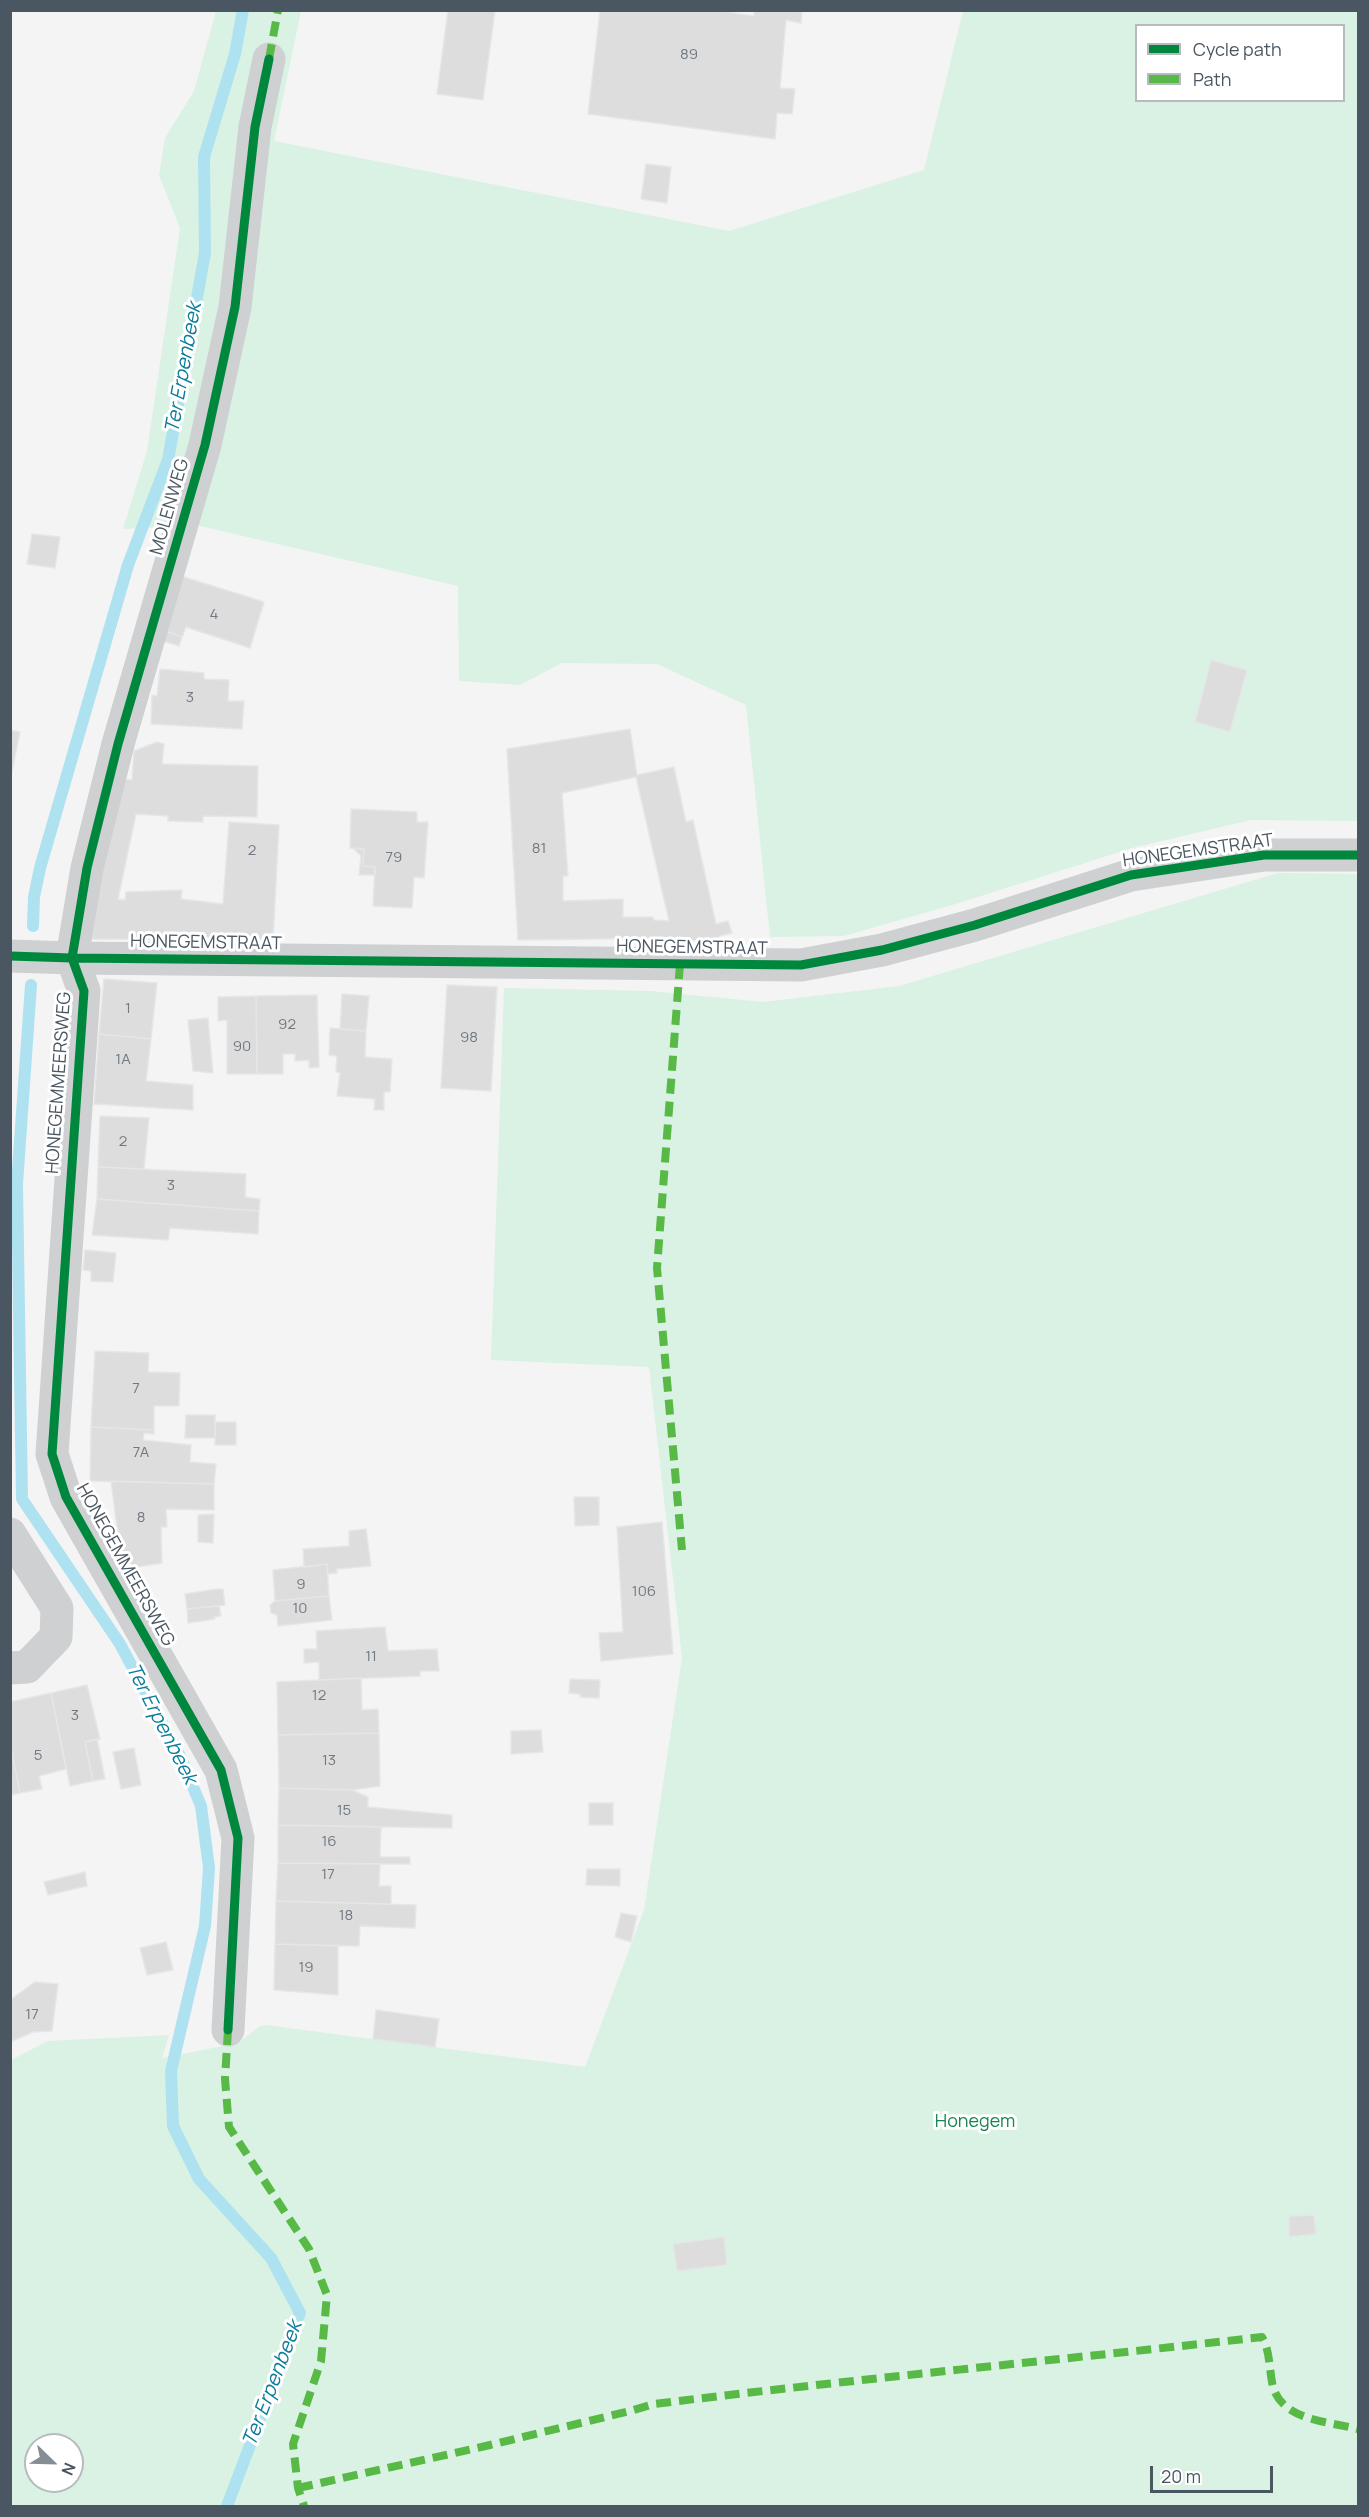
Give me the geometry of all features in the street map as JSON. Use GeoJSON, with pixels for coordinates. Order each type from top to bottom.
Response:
{"type":"FeatureCollection","features":[{"type":"Feature","properties":{"kind":"street","name":"MOLENWEG"},"geometry":{"type":"LineString","coordinates":[[72,958],[87,868],[118,744],[205,445],[234,307],[255,127],[269,59]]}},
{"type":"Feature","properties":{"kind":"street","name":"HONEGEMSTRAAT"},"geometry":{"type":"LineString","coordinates":[[10,956],[801,965],[882,950],[965,928],[1131,875],[1264,855],[1359,855]]}},
{"type":"Feature","properties":{"kind":"street","name":"HONEGEMMEERSWEG"},"geometry":{"type":"LineString","coordinates":[[72,958],[84,991],[52,1454],[66,1497],[221,1770],[238,1838],[228,2030]]}},
{"type":"Feature","properties":{"kind":"street"},"geometry":{"type":"LineString","coordinates":[[10,1534],[57,1608],[56,1637],[27,1667],[10,1668]]}},
{"type":"Feature","properties":{"kind":"green space"},"geometry":{"type":"Polygon","coordinates":[[[216,11],[301,11],[274,141],[729,231],[924,170],[963,11],[1358,11],[1358,821],[1251,820],[1132,848],[959,903],[844,936],[770,937],[746,705],[657,664],[562,663],[520,685],[459,681],[458,586],[196,525],[123,529],[147,451],[180,228],[159,175],[165,138],[194,91],[216,11]]]}},
{"type":"Feature","properties":{"kind":"green space","name":"Honegem"},"geometry":{"type":"Polygon","coordinates":[[[1278,873],[1358,874],[1358,2506],[11,2506],[11,2060],[48,2041],[169,2035],[162,2058],[238,2043],[260,2026],[266,2025],[585,2067],[644,1910],[682,1658],[649,1367],[491,1360],[504,988],[651,991],[763,1002],[899,986],[1278,873]]]}},
{"type":"Feature","properties":{"kind":"building"},"geometry":{"type":"Polygon","coordinates":[[[448,10],[495,10],[483,100],[437,94],[448,10]]]}},
{"type":"Feature","properties":{"kind":"building"},"geometry":{"type":"Polygon","coordinates":[[[600,10],[713,10],[754,16],[754,10],[802,10],[801,23],[786,20],[780,88],[795,89],[792,114],[777,113],[775,139],[588,114],[600,10]]]}},
{"type":"Feature","properties":{"kind":"building"},"geometry":{"type":"Polygon","coordinates":[[[646,164],[671,167],[667,203],[641,199],[646,164]]]}},
{"type":"Feature","properties":{"kind":"building"},"geometry":{"type":"Polygon","coordinates":[[[32,534],[60,537],[55,568],[27,564],[32,534]]]}},
{"type":"Feature","properties":{"kind":"building"},"geometry":{"type":"Polygon","coordinates":[[[181,576],[264,602],[250,648],[186,627],[182,637],[163,630],[181,576]]]}},
{"type":"Feature","properties":{"kind":"building"},"geometry":{"type":"Polygon","coordinates":[[[163,630],[182,637],[179,646],[160,640],[163,630]]]}},
{"type":"Feature","properties":{"kind":"building"},"geometry":{"type":"Polygon","coordinates":[[[1211,660],[1247,670],[1230,732],[1195,722],[1211,660]]]}},
{"type":"Feature","properties":{"kind":"building"},"geometry":{"type":"Polygon","coordinates":[[[160,669],[204,673],[204,679],[229,680],[228,701],[244,701],[242,729],[151,724],[152,695],[157,696],[160,669]]]}},
{"type":"Feature","properties":{"kind":"building"},"geometry":{"type":"Polygon","coordinates":[[[630,729],[637,775],[674,767],[686,822],[693,820],[716,924],[728,921],[732,933],[719,936],[719,940],[673,941],[673,938],[518,940],[507,749],[630,729]],[[636,777],[562,793],[568,876],[563,876],[563,901],[623,899],[623,917],[653,917],[654,920],[669,921],[636,777]]]}},
{"type":"Feature","properties":{"kind":"building"},"geometry":{"type":"Polygon","coordinates":[[[10,730],[20,732],[10,781],[10,730]]]}},
{"type":"Feature","properties":{"kind":"building"},"geometry":{"type":"Polygon","coordinates":[[[157,742],[164,744],[162,764],[258,766],[257,817],[203,816],[203,822],[168,821],[168,816],[136,814],[118,899],[125,900],[126,892],[182,890],[181,899],[223,904],[229,822],[279,825],[273,940],[92,939],[100,876],[120,779],[132,780],[134,751],[157,742]]]}},
{"type":"Feature","properties":{"kind":"building"},"geometry":{"type":"Polygon","coordinates":[[[351,809],[417,812],[417,822],[428,822],[424,878],[414,877],[412,908],[373,906],[375,867],[363,866],[364,849],[350,848],[351,809]]]}},
{"type":"Feature","properties":{"kind":"building"},"geometry":{"type":"Polygon","coordinates":[[[353,848],[364,849],[363,866],[375,867],[375,875],[359,875],[361,856],[353,848]]]}},
{"type":"Feature","properties":{"kind":"building"},"geometry":{"type":"Polygon","coordinates":[[[104,979],[157,983],[151,1039],[99,1034],[104,979]]]}},
{"type":"Feature","properties":{"kind":"building"},"geometry":{"type":"Polygon","coordinates":[[[447,985],[497,987],[491,1091],[441,1088],[447,985]]]}},
{"type":"Feature","properties":{"kind":"building"},"geometry":{"type":"Polygon","coordinates":[[[342,994],[369,996],[366,1031],[340,1029],[342,994]]]}},
{"type":"Feature","properties":{"kind":"building"},"geometry":{"type":"Polygon","coordinates":[[[317,995],[319,1067],[309,1068],[309,1060],[295,1061],[295,1054],[283,1054],[283,1074],[257,1074],[256,996],[317,995]]]}},
{"type":"Feature","properties":{"kind":"building"},"geometry":{"type":"Polygon","coordinates":[[[256,996],[257,1074],[227,1074],[227,1020],[218,1021],[218,997],[256,996]]]}},
{"type":"Feature","properties":{"kind":"building"},"geometry":{"type":"Polygon","coordinates":[[[208,1018],[213,1073],[193,1071],[188,1020],[208,1018]]]}},
{"type":"Feature","properties":{"kind":"building"},"geometry":{"type":"Polygon","coordinates":[[[330,1028],[366,1031],[365,1057],[392,1059],[390,1092],[384,1092],[384,1110],[374,1110],[375,1099],[337,1096],[340,1073],[336,1072],[337,1056],[329,1055],[330,1028]]]}},
{"type":"Feature","properties":{"kind":"building"},"geometry":{"type":"Polygon","coordinates":[[[99,1034],[151,1039],[146,1081],[193,1085],[193,1110],[94,1104],[99,1034]]]}},
{"type":"Feature","properties":{"kind":"building"},"geometry":{"type":"Polygon","coordinates":[[[100,1116],[149,1118],[144,1169],[98,1167],[100,1116]]]}},
{"type":"Feature","properties":{"kind":"building"},"geometry":{"type":"Polygon","coordinates":[[[98,1167],[246,1174],[245,1197],[260,1199],[259,1211],[97,1199],[98,1167]]]}},
{"type":"Feature","properties":{"kind":"building"},"geometry":{"type":"Polygon","coordinates":[[[97,1199],[259,1211],[258,1234],[170,1228],[168,1240],[92,1235],[97,1199]]]}},
{"type":"Feature","properties":{"kind":"building"},"geometry":{"type":"Polygon","coordinates":[[[85,1250],[116,1253],[113,1282],[91,1281],[91,1271],[83,1270],[85,1250]]]}},
{"type":"Feature","properties":{"kind":"building"},"geometry":{"type":"Polygon","coordinates":[[[95,1351],[149,1353],[148,1372],[180,1373],[179,1406],[154,1406],[154,1430],[91,1427],[95,1351]]]}},
{"type":"Feature","properties":{"kind":"building"},"geometry":{"type":"Polygon","coordinates":[[[186,1415],[215,1415],[215,1438],[185,1438],[186,1415]]]}},
{"type":"Feature","properties":{"kind":"building"},"geometry":{"type":"Polygon","coordinates":[[[215,1422],[236,1422],[236,1445],[215,1445],[215,1422]]]}},
{"type":"Feature","properties":{"kind":"building"},"geometry":{"type":"Polygon","coordinates":[[[91,1427],[154,1430],[154,1434],[144,1433],[143,1440],[191,1445],[190,1462],[216,1464],[214,1484],[90,1481],[91,1427]]]}},
{"type":"Feature","properties":{"kind":"building"},"geometry":{"type":"Polygon","coordinates":[[[111,1481],[214,1484],[214,1510],[166,1509],[167,1527],[161,1527],[162,1563],[125,1569],[122,1567],[111,1481]]]}},
{"type":"Feature","properties":{"kind":"building"},"geometry":{"type":"Polygon","coordinates":[[[574,1497],[599,1497],[599,1525],[575,1526],[574,1497]]]}},
{"type":"Feature","properties":{"kind":"building"},"geometry":{"type":"Polygon","coordinates":[[[214,1514],[213,1543],[198,1542],[198,1515],[214,1514]]]}},
{"type":"Feature","properties":{"kind":"building"},"geometry":{"type":"Polygon","coordinates":[[[662,1522],[673,1654],[601,1661],[599,1633],[623,1632],[617,1527],[662,1522]]]}},
{"type":"Feature","properties":{"kind":"building"},"geometry":{"type":"Polygon","coordinates":[[[366,1529],[371,1566],[337,1569],[337,1573],[328,1574],[327,1564],[304,1567],[303,1549],[349,1546],[349,1531],[366,1529]]]}},
{"type":"Feature","properties":{"kind":"building"},"geometry":{"type":"Polygon","coordinates":[[[327,1564],[329,1596],[275,1601],[273,1570],[327,1564]]]}},
{"type":"Feature","properties":{"kind":"building"},"geometry":{"type":"Polygon","coordinates":[[[223,1589],[225,1605],[187,1609],[185,1594],[223,1589]]]}},
{"type":"Feature","properties":{"kind":"building"},"geometry":{"type":"Polygon","coordinates":[[[329,1596],[332,1620],[278,1626],[277,1615],[271,1613],[270,1605],[275,1601],[329,1596]]]}},
{"type":"Feature","properties":{"kind":"building"},"geometry":{"type":"Polygon","coordinates":[[[219,1606],[221,1616],[188,1623],[187,1609],[219,1606]]]}},
{"type":"Feature","properties":{"kind":"building"},"geometry":{"type":"Polygon","coordinates":[[[385,1627],[388,1651],[437,1649],[439,1671],[420,1671],[420,1676],[319,1680],[319,1662],[304,1663],[304,1649],[317,1649],[316,1631],[385,1627]]]}},
{"type":"Feature","properties":{"kind":"building"},"geometry":{"type":"Polygon","coordinates":[[[361,1678],[362,1710],[378,1709],[379,1733],[278,1735],[277,1682],[361,1678]]]}},
{"type":"Feature","properties":{"kind":"building"},"geometry":{"type":"Polygon","coordinates":[[[570,1679],[600,1680],[599,1698],[580,1697],[580,1694],[569,1693],[570,1679]]]}},
{"type":"Feature","properties":{"kind":"building"},"geometry":{"type":"Polygon","coordinates":[[[87,1685],[100,1739],[85,1742],[93,1781],[70,1786],[51,1693],[87,1685]]]}},
{"type":"Feature","properties":{"kind":"building"},"geometry":{"type":"Polygon","coordinates":[[[51,1693],[66,1769],[39,1776],[42,1789],[20,1793],[10,1742],[10,1702],[51,1693]]]}},
{"type":"Feature","properties":{"kind":"building"},"geometry":{"type":"Polygon","coordinates":[[[541,1730],[543,1752],[511,1754],[511,1731],[541,1730]]]}},
{"type":"Feature","properties":{"kind":"building"},"geometry":{"type":"Polygon","coordinates":[[[379,1733],[380,1786],[352,1790],[279,1788],[278,1735],[379,1733]]]}},
{"type":"Feature","properties":{"kind":"building"},"geometry":{"type":"Polygon","coordinates":[[[97,1739],[105,1779],[93,1781],[85,1742],[97,1739]]]}},
{"type":"Feature","properties":{"kind":"building"},"geometry":{"type":"Polygon","coordinates":[[[10,1742],[20,1793],[10,1795],[10,1742]]]}},
{"type":"Feature","properties":{"kind":"building"},"geometry":{"type":"Polygon","coordinates":[[[134,1748],[141,1785],[121,1789],[113,1752],[134,1748]]]}},
{"type":"Feature","properties":{"kind":"building"},"geometry":{"type":"Polygon","coordinates":[[[279,1788],[352,1790],[368,1797],[368,1807],[452,1815],[452,1828],[278,1825],[279,1788]]]}},
{"type":"Feature","properties":{"kind":"building"},"geometry":{"type":"Polygon","coordinates":[[[589,1803],[613,1803],[613,1825],[589,1825],[589,1803]]]}},
{"type":"Feature","properties":{"kind":"building"},"geometry":{"type":"Polygon","coordinates":[[[278,1825],[381,1827],[380,1857],[410,1857],[410,1864],[278,1863],[278,1825]]]}},
{"type":"Feature","properties":{"kind":"building"},"geometry":{"type":"Polygon","coordinates":[[[278,1863],[380,1864],[379,1886],[391,1886],[391,1904],[276,1901],[278,1863]]]}},
{"type":"Feature","properties":{"kind":"building"},"geometry":{"type":"Polygon","coordinates":[[[587,1869],[620,1869],[620,1886],[586,1885],[587,1869]]]}},
{"type":"Feature","properties":{"kind":"building"},"geometry":{"type":"Polygon","coordinates":[[[85,1872],[87,1886],[48,1895],[44,1882],[85,1872]]]}},
{"type":"Feature","properties":{"kind":"building"},"geometry":{"type":"Polygon","coordinates":[[[276,1901],[416,1905],[415,1928],[360,1926],[359,1946],[275,1944],[276,1901]]]}},
{"type":"Feature","properties":{"kind":"building"},"geometry":{"type":"Polygon","coordinates":[[[621,1913],[637,1916],[631,1942],[615,1937],[621,1913]]]}},
{"type":"Feature","properties":{"kind":"building"},"geometry":{"type":"Polygon","coordinates":[[[166,1942],[173,1970],[147,1975],[140,1948],[166,1942]]]}},
{"type":"Feature","properties":{"kind":"building"},"geometry":{"type":"Polygon","coordinates":[[[275,1944],[338,1946],[338,1995],[274,1990],[275,1944]]]}},
{"type":"Feature","properties":{"kind":"building"},"geometry":{"type":"Polygon","coordinates":[[[35,1982],[58,1984],[52,2031],[33,2032],[10,2042],[10,2000],[35,1982]]]}},
{"type":"Feature","properties":{"kind":"building"},"geometry":{"type":"Polygon","coordinates":[[[376,2010],[439,2019],[435,2047],[373,2039],[376,2010]]]}},
{"type":"Feature","properties":{"kind":"building"},"geometry":{"type":"Polygon","coordinates":[[[1314,2215],[1316,2234],[1289,2237],[1289,2216],[1314,2215]]]}},
{"type":"Feature","properties":{"kind":"building"},"geometry":{"type":"Polygon","coordinates":[[[724,2237],[727,2265],[677,2271],[673,2244],[724,2237]]]}},
{"type":"Feature","properties":{"kind":"waterway","name":"Ter Erpenbeek"},"geometry":{"type":"LineString","coordinates":[[33,926],[34,897],[40,868],[128,565],[168,460],[205,253],[204,157],[235,54],[243,10]]}},
{"type":"Feature","properties":{"kind":"waterway","name":"Ter Erpenbeek"},"geometry":{"type":"LineString","coordinates":[[31,985],[17,1184],[22,1499],[120,1644],[181,1758],[201,1806],[209,1868],[205,1926],[171,2071],[173,2126],[199,2179],[271,2258],[300,2313],[227,2506]]}},
{"type":"Feature","properties":{"kind":"marked path"},"geometry":{"type":"LineString","coordinates":[[269,59],[278,10]]}},
{"type":"Feature","properties":{"kind":"marked path"},"geometry":{"type":"LineString","coordinates":[[680,964],[657,1268],[682,1550]]}},
{"type":"Feature","properties":{"kind":"marked path"},"geometry":{"type":"LineString","coordinates":[[228,2030],[225,2079],[229,2127],[309,2249],[327,2295],[321,2361],[293,2444],[298,2488],[304,2506]]}},
{"type":"Feature","properties":{"kind":"marked path"},"geometry":{"type":"LineString","coordinates":[[298,2488],[490,2445],[654,2404],[1262,2337],[1268,2353],[1276,2395],[1283,2404],[1305,2417],[1358,2429]]}},
{"type":"Feature","properties":{"kind":"cycle path"},"geometry":{"type":"LineString","coordinates":[[228,2030],[238,1838],[221,1770],[66,1497],[52,1454],[84,991],[72,958],[87,868],[118,744],[205,445],[235,307],[255,127],[269,59]]}},
{"type":"Feature","properties":{"kind":"cycle path"},"geometry":{"type":"LineString","coordinates":[[10,956],[801,965],[882,950],[975,925],[1131,875],[1264,855],[1358,855]]}}]}
